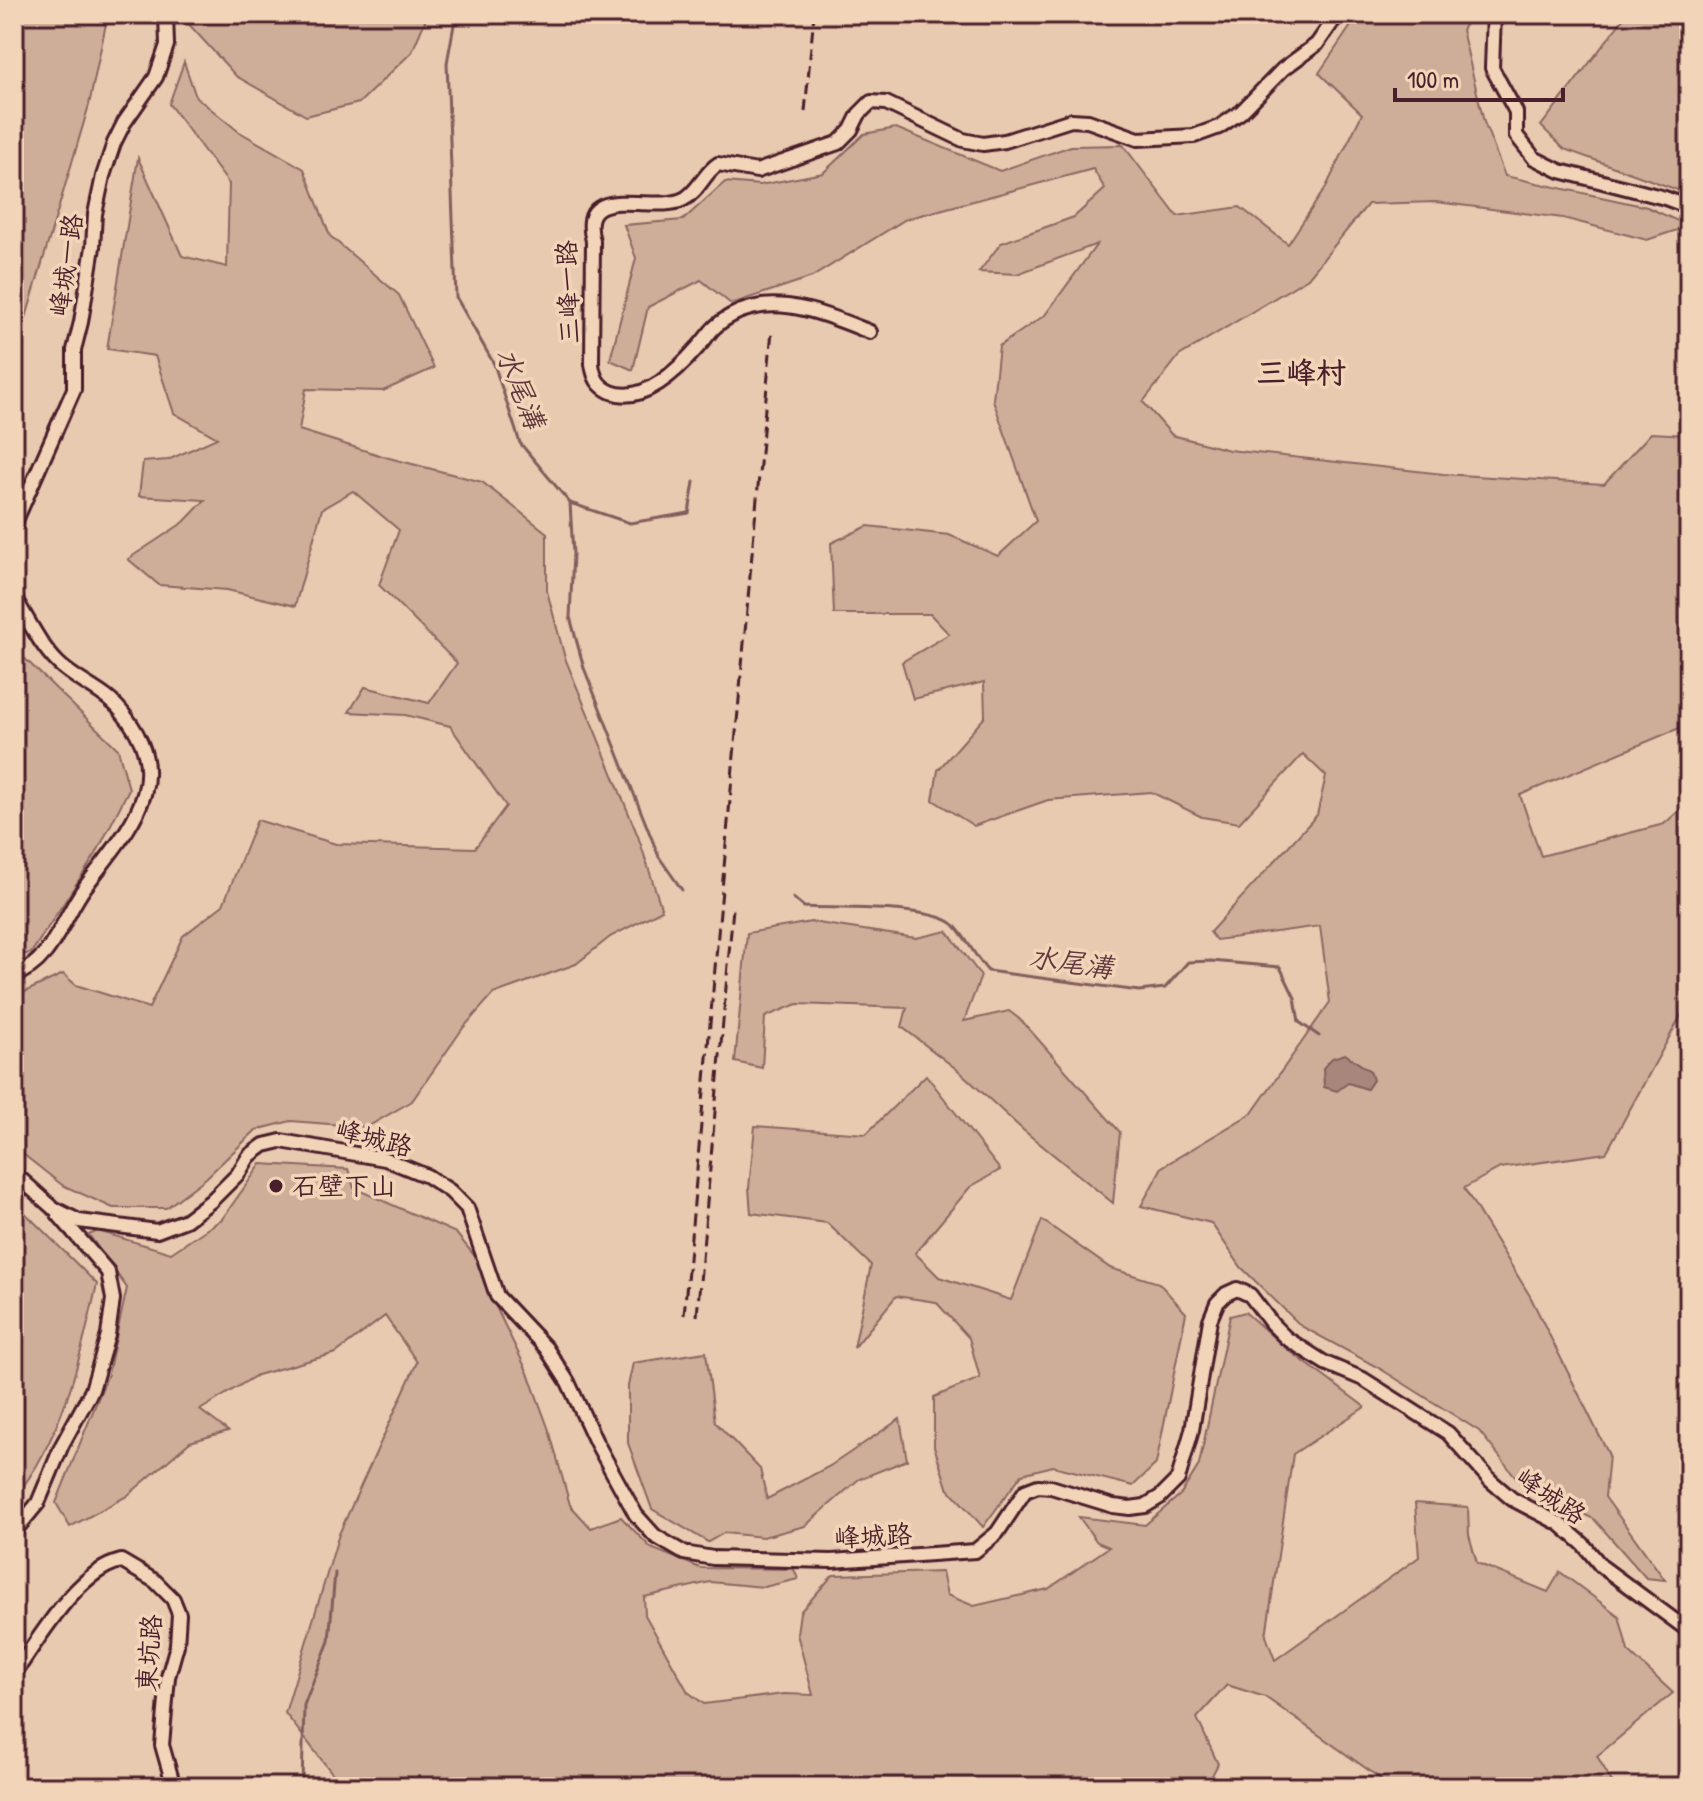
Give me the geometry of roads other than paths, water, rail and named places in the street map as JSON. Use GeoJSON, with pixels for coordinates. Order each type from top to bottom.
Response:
{"type":"FeatureCollection","features":[{"type":"Feature","properties":{"kind":"street","name":"峰城一路"},"geometry":{"type":"LineString","coordinates":[[14,525],[74,389],[74,350],[103,176],[124,123],[156,77],[167,45],[166,14]]}},
{"type":"Feature","properties":{"kind":"street","name":"三峰一路"},"geometry":{"type":"LineString","coordinates":[[870,332],[816,312],[769,306],[751,308],[733,315],[714,328],[677,368],[645,392],[631,397],[613,393],[594,378],[590,317],[593,241],[588,225],[593,213],[621,201],[654,205],[687,199],[707,171],[718,164],[757,171],[838,143],[871,102],[886,103],[963,140],[983,144],[1005,141],[1071,120],[1088,121],[1138,139],[1194,136],[1219,127],[1241,112],[1283,69],[1317,44],[1338,14]]}},
{"type":"Feature","properties":{"kind":"street"},"geometry":{"type":"LineString","coordinates":[[1494,14],[1492,68],[1516,112],[1516,135],[1534,158],[1560,171],[1689,207]]}},
{"type":"Feature","properties":{"kind":"street"},"geometry":{"type":"LineString","coordinates":[[14,597],[40,641],[58,663],[120,709],[140,741],[149,765],[146,791],[139,812],[75,901],[45,954],[35,965],[14,975]]}},
{"type":"Feature","properties":{"kind":"street","name":"峰城路"},"geometry":{"type":"LineString","coordinates":[[14,1173],[53,1208],[79,1221],[157,1231],[186,1220],[238,1174],[249,1156],[264,1145],[281,1141],[385,1159],[427,1176],[450,1191],[467,1208],[497,1296],[546,1348],[561,1371],[636,1515],[655,1536],[684,1553],[713,1558],[832,1561],[975,1551],[997,1533],[1025,1491],[1038,1486],[1113,1506],[1145,1506],[1160,1497],[1178,1479],[1192,1430],[1210,1320],[1217,1303],[1237,1289],[1250,1295],[1286,1338],[1325,1363],[1363,1379],[1448,1433],[1491,1481],[1512,1499],[1560,1524],[1583,1544],[1601,1566],[1689,1631]]}},
{"type":"Feature","properties":{"kind":"street"},"geometry":{"type":"LineString","coordinates":[[14,1532],[38,1503],[62,1445],[92,1390],[108,1335],[113,1299],[108,1272],[53,1208]]}},
{"type":"Feature","properties":{"kind":"street","name":"東坑路"},"geometry":{"type":"LineString","coordinates":[[14,1674],[65,1600],[112,1563],[121,1561],[155,1581],[173,1599],[179,1614],[177,1645],[168,1677],[162,1745],[174,1787]]}},
{"type":"Feature","properties":{"kind":"waterway","name":"水尾溝"},"geometry":{"type":"LineString","coordinates":[[456,14],[447,63],[456,297],[494,364],[520,443],[570,503],[573,554],[570,617],[584,668],[659,857],[682,890]]}},
{"type":"Feature","properties":{"kind":"waterway"},"geometry":{"type":"LineString","coordinates":[[570,503],[630,523],[689,513],[694,482]]}},
{"type":"Feature","properties":{"kind":"waterway","name":"水尾溝"},"geometry":{"type":"LineString","coordinates":[[793,898],[804,907],[908,911],[945,919],[960,931],[988,971],[1139,991],[1165,988],[1188,962],[1280,967],[1295,998],[1299,1022],[1319,1036]]}},
{"type":"Feature","properties":{"kind":"waterway"},"geometry":{"type":"LineString","coordinates":[[302,1787],[304,1705],[329,1641],[335,1573]]}},
{"type":"Feature","properties":{"kind":"railway"},"geometry":{"type":"LineString","coordinates":[[805,112],[814,14]]}},
{"type":"Feature","properties":{"kind":"railway"},"geometry":{"type":"LineString","coordinates":[[684,1315],[772,330]]}},
{"type":"Feature","properties":{"kind":"railway"},"geometry":{"type":"LineString","coordinates":[[697,1316],[733,908]]}},
{"type":"Feature","properties":{"kind":"place","name":"石壁下山"},"geometry":{"type":"Point","coordinates":[276,1186]}},
{"type":"Feature","properties":{"kind":"district","name":"三峰村"},"geometry":{"type":"Point","coordinates":[1301,373]}}]}
